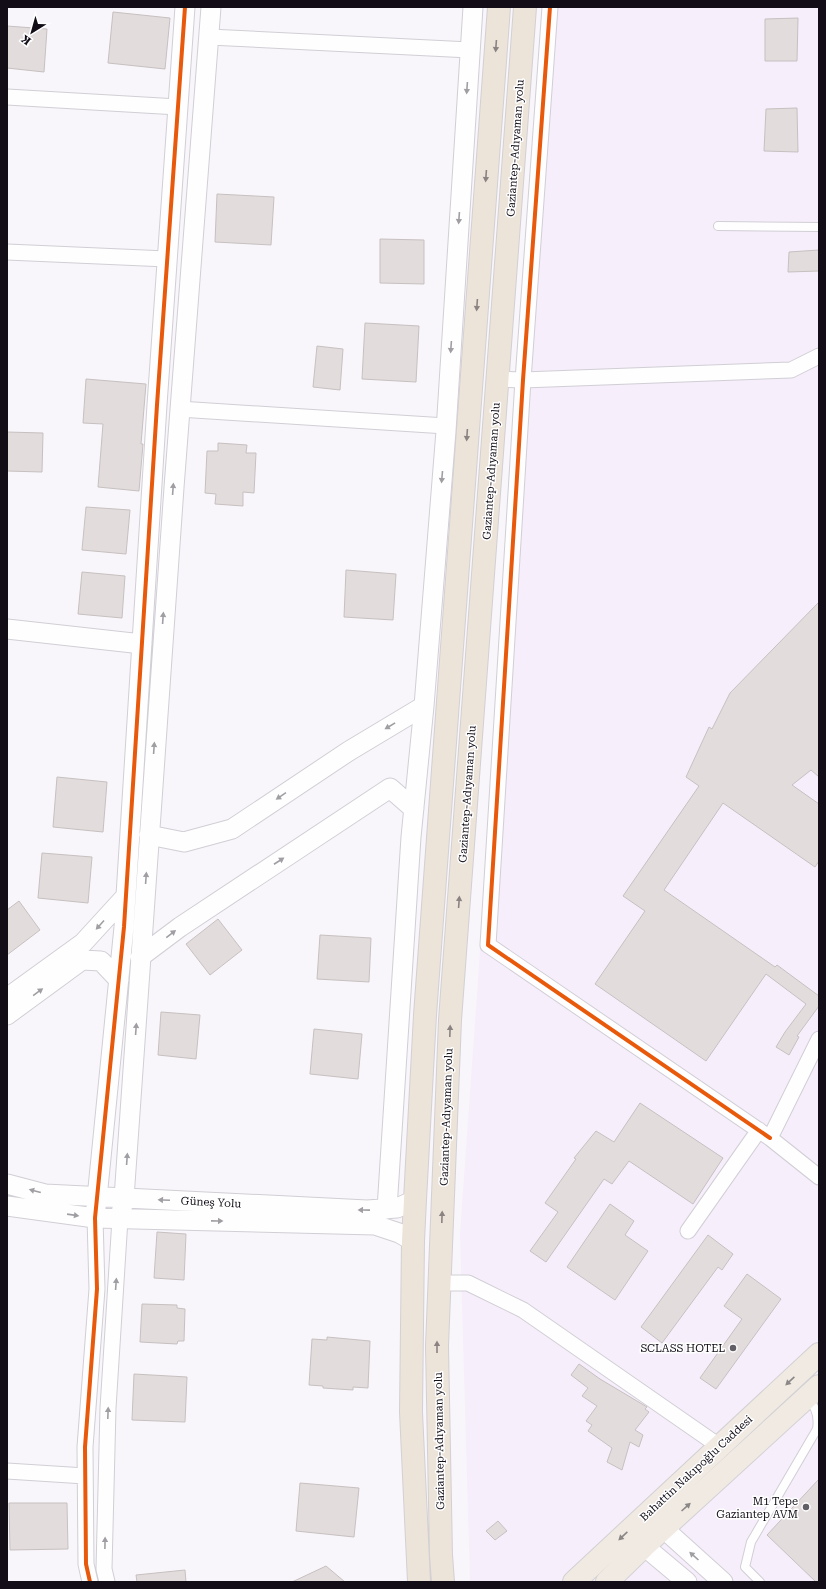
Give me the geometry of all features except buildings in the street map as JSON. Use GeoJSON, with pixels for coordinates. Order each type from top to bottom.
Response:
{"type":"FeatureCollection","features":[{"type":"Feature","properties":{"kind":"highway"},"geometry":{"type":"LineString","coordinates":[[420,1582],[411,1412],[413,1241],[415,1200],[425,1015],[499,7]]}},
{"type":"Feature","properties":{"kind":"highway","name":"Gaziantep-Adıyaman yolu"},"geometry":{"type":"LineString","coordinates":[[443,1582],[437,1346],[450,1020],[525,7]]}},
{"type":"Feature","properties":{"kind":"highway"},"geometry":{"type":"LineString","coordinates":[[441,1540],[450,1571],[457,1582]]}},
{"type":"Feature","properties":{"kind":"main road","name":"Bahattin Nakıpoğlu Caddesi"},"geometry":{"type":"LineString","coordinates":[[574,1582],[819,1354]]}},
{"type":"Feature","properties":{"kind":"main road","name":"Bahattin Nakıpoğlu Caddesi"},"geometry":{"type":"LineString","coordinates":[[607,1582],[644,1546],[813,1392]]}},
{"type":"Feature","properties":{"kind":"street"},"geometry":{"type":"LineString","coordinates":[[90,1582],[86,1564],[85,1447],[97,1289],[95,1218],[126,896],[167,259],[185,7]]}},
{"type":"Feature","properties":{"kind":"street"},"geometry":{"type":"LineString","coordinates":[[107,1582],[104,1569],[108,1408],[120,1219],[124,1198],[179,409],[211,7]]}},
{"type":"Feature","properties":{"kind":"street"},"geometry":{"type":"LineString","coordinates":[[387,1209],[411,837],[424,706],[446,426],[473,7]]}},
{"type":"Feature","properties":{"kind":"street"},"geometry":{"type":"LineString","coordinates":[[550,7],[523,380],[488,945],[764,1134],[819,1178]]}},
{"type":"Feature","properties":{"kind":"street"},"geometry":{"type":"LineString","coordinates":[[208,37],[470,50]]}},
{"type":"Feature","properties":{"kind":"street"},"geometry":{"type":"LineString","coordinates":[[7,97],[178,107]]}},
{"type":"Feature","properties":{"kind":"street"},"geometry":{"type":"LineString","coordinates":[[7,252],[167,259]]}},
{"type":"Feature","properties":{"kind":"street"},"geometry":{"type":"LineString","coordinates":[[498,380],[792,370],[819,356]]}},
{"type":"Feature","properties":{"kind":"street"},"geometry":{"type":"LineString","coordinates":[[179,409],[446,426]]}},
{"type":"Feature","properties":{"kind":"street"},"geometry":{"type":"LineString","coordinates":[[7,629],[142,644]]}},
{"type":"Feature","properties":{"kind":"street"},"geometry":{"type":"LineString","coordinates":[[149,835],[184,842],[232,829],[349,751],[424,706]]}},
{"type":"Feature","properties":{"kind":"street"},"geometry":{"type":"LineString","coordinates":[[140,958],[180,927],[390,788],[414,809]]}},
{"type":"Feature","properties":{"kind":"street"},"geometry":{"type":"LineString","coordinates":[[7,998],[84,943],[126,896]]}},
{"type":"Feature","properties":{"kind":"street"},"geometry":{"type":"LineString","coordinates":[[7,1015],[82,960],[101,961],[119,980]]}},
{"type":"Feature","properties":{"kind":"street"},"geometry":{"type":"LineString","coordinates":[[688,1232],[764,1134],[819,1039]]}},
{"type":"Feature","properties":{"kind":"street","name":"Güneş Yolu"},"geometry":{"type":"LineString","coordinates":[[7,1184],[45,1194],[367,1210],[397,1208],[415,1200]]}},
{"type":"Feature","properties":{"kind":"street","name":"Güneş Yolu"},"geometry":{"type":"LineString","coordinates":[[7,1206],[95,1218],[375,1224],[399,1233],[413,1241]]}},
{"type":"Feature","properties":{"kind":"street"},"geometry":{"type":"LineString","coordinates":[[439,1283],[468,1284],[524,1310],[719,1446]]}},
{"type":"Feature","properties":{"kind":"street"},"geometry":{"type":"LineString","coordinates":[[7,1471],[86,1476]]}},
{"type":"Feature","properties":{"kind":"street"},"geometry":{"type":"LineString","coordinates":[[664,1528],[723,1582]]}},
{"type":"Feature","properties":{"kind":"street"},"geometry":{"type":"LineString","coordinates":[[644,1546],[687,1582]]}},
{"type":"Feature","properties":{"kind":"lane"},"geometry":{"type":"LineString","coordinates":[[718,226],[819,227]]}},
{"type":"Feature","properties":{"kind":"lane"},"geometry":{"type":"LineString","coordinates":[[760,1582],[744,1567],[751,1542],[817,1429],[818,1423],[813,1392]]}},
{"type":"Feature","properties":{"kind":"shaded area"},"geometry":{"type":"Polygon","coordinates":[[[547,7],[819,7],[819,1582],[470,1582],[460,1234],[547,7]]]}},
{"type":"Feature","properties":{"kind":"cycle path"},"geometry":{"type":"LineString","coordinates":[[90,1582],[86,1564],[85,1447],[97,1289],[95,1218],[124,927],[157,405],[185,7]]}},
{"type":"Feature","properties":{"kind":"cycle path"},"geometry":{"type":"LineString","coordinates":[[550,7],[523,380],[488,945],[770,1138]]}},
{"type":"Feature","properties":{"kind":"place","name":"SCLASS HOTEL"},"geometry":{"type":"Point","coordinates":[733,1348]}},
{"type":"Feature","properties":{"kind":"place","name":"M1 Tepe Gaziantep AVM"},"geometry":{"type":"Point","coordinates":[806,1507]}}]}
